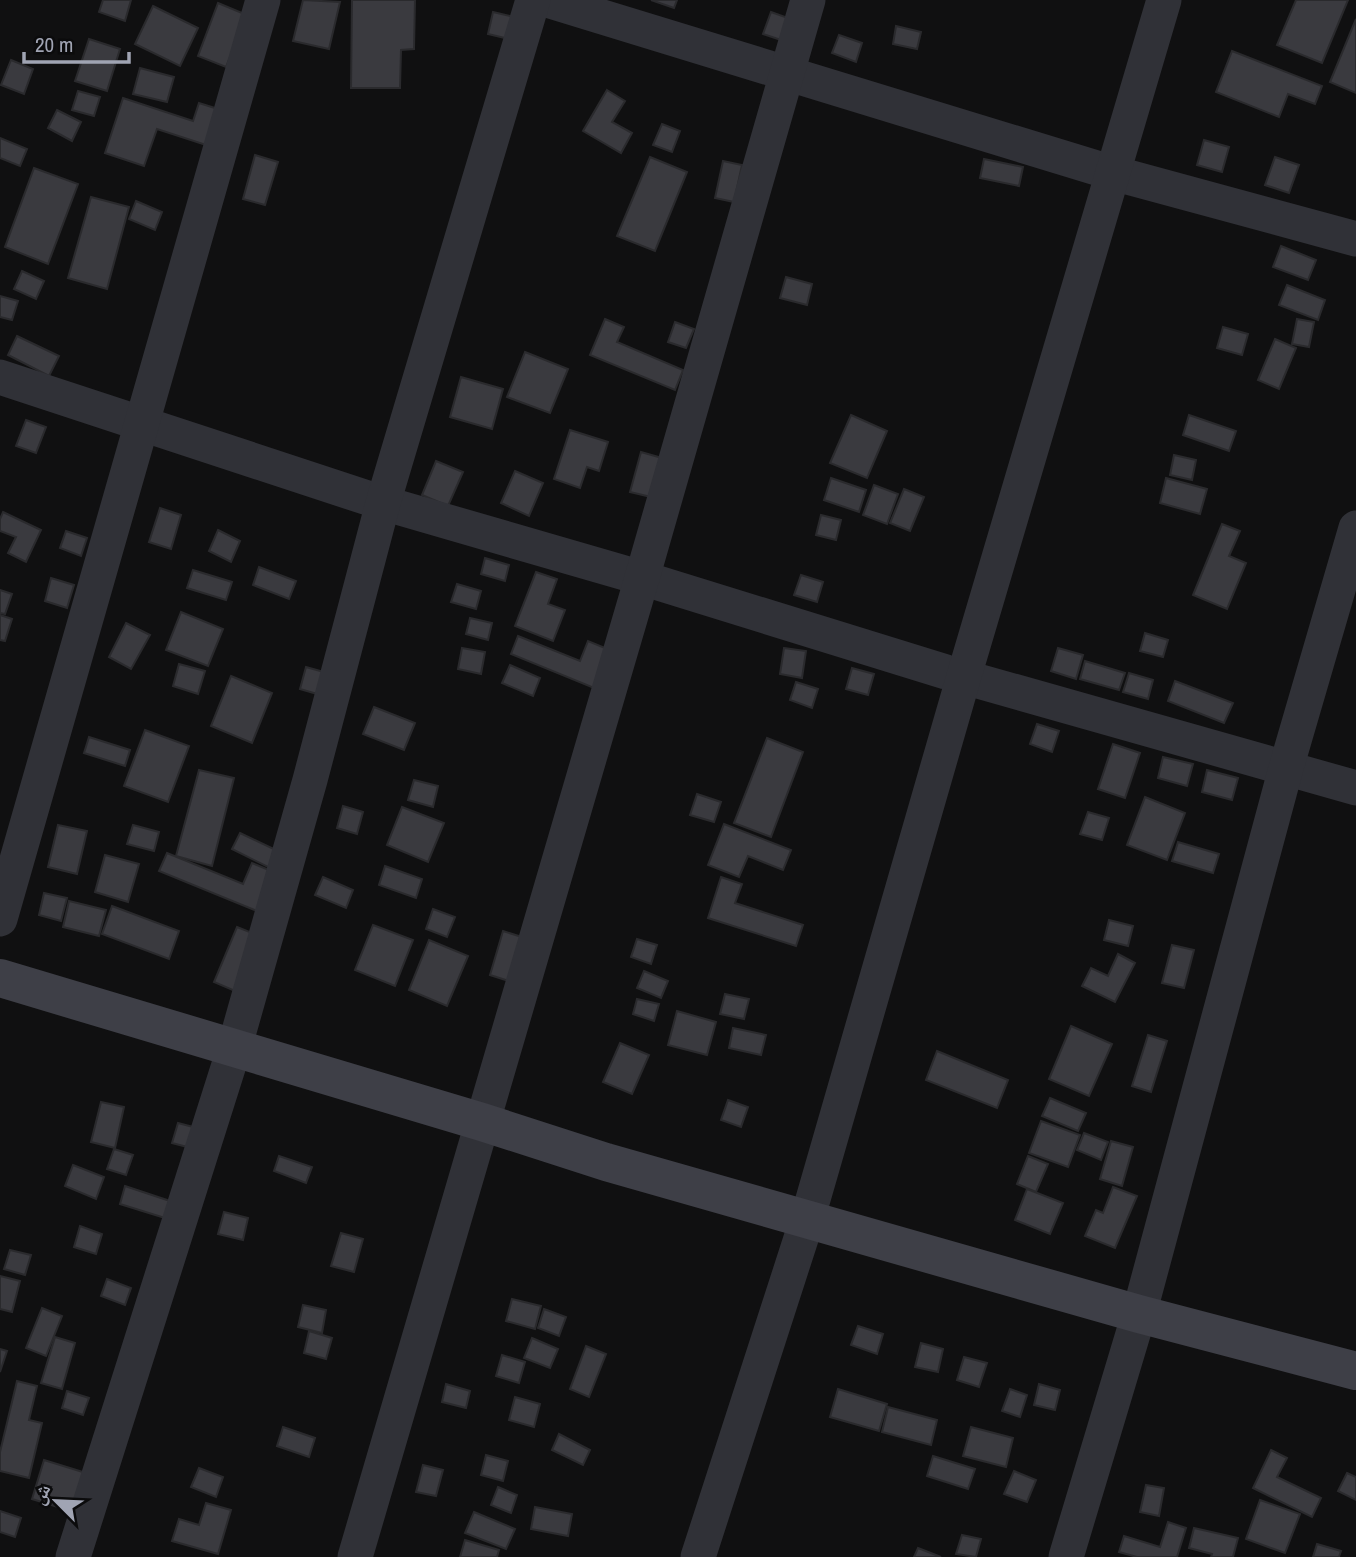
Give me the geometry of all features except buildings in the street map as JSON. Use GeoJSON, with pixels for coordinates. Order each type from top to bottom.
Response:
{"type":"FeatureCollection","features":[{"type":"Feature","properties":{"kind":"street"},"geometry":{"type":"LineString","coordinates":[[0,919],[263,0]]}},
{"type":"Feature","properties":{"kind":"street"},"geometry":{"type":"LineString","coordinates":[[72,1557],[234,1049],[310,780],[383,503],[533,0]]}},
{"type":"Feature","properties":{"kind":"street"},"geometry":{"type":"LineString","coordinates":[[547,0],[1113,173],[1356,239]]}},
{"type":"Feature","properties":{"kind":"street"},"geometry":{"type":"LineString","coordinates":[[355,1557],[808,0]]}},
{"type":"Feature","properties":{"kind":"street"},"geometry":{"type":"LineString","coordinates":[[698,1557],[807,1220],[1164,0]]}},
{"type":"Feature","properties":{"kind":"street"},"geometry":{"type":"LineString","coordinates":[[0,377],[383,503],[964,676],[1356,788]]}},
{"type":"Feature","properties":{"kind":"street"},"geometry":{"type":"LineString","coordinates":[[1066,1557],[1139,1314],[1286,768],[1356,528]]}},
{"type":"Feature","properties":{"kind":"street"},"geometry":{"type":"LineString","coordinates":[[0,978],[482,1122],[606,1162],[1139,1314],[1356,1371]]}}]}
